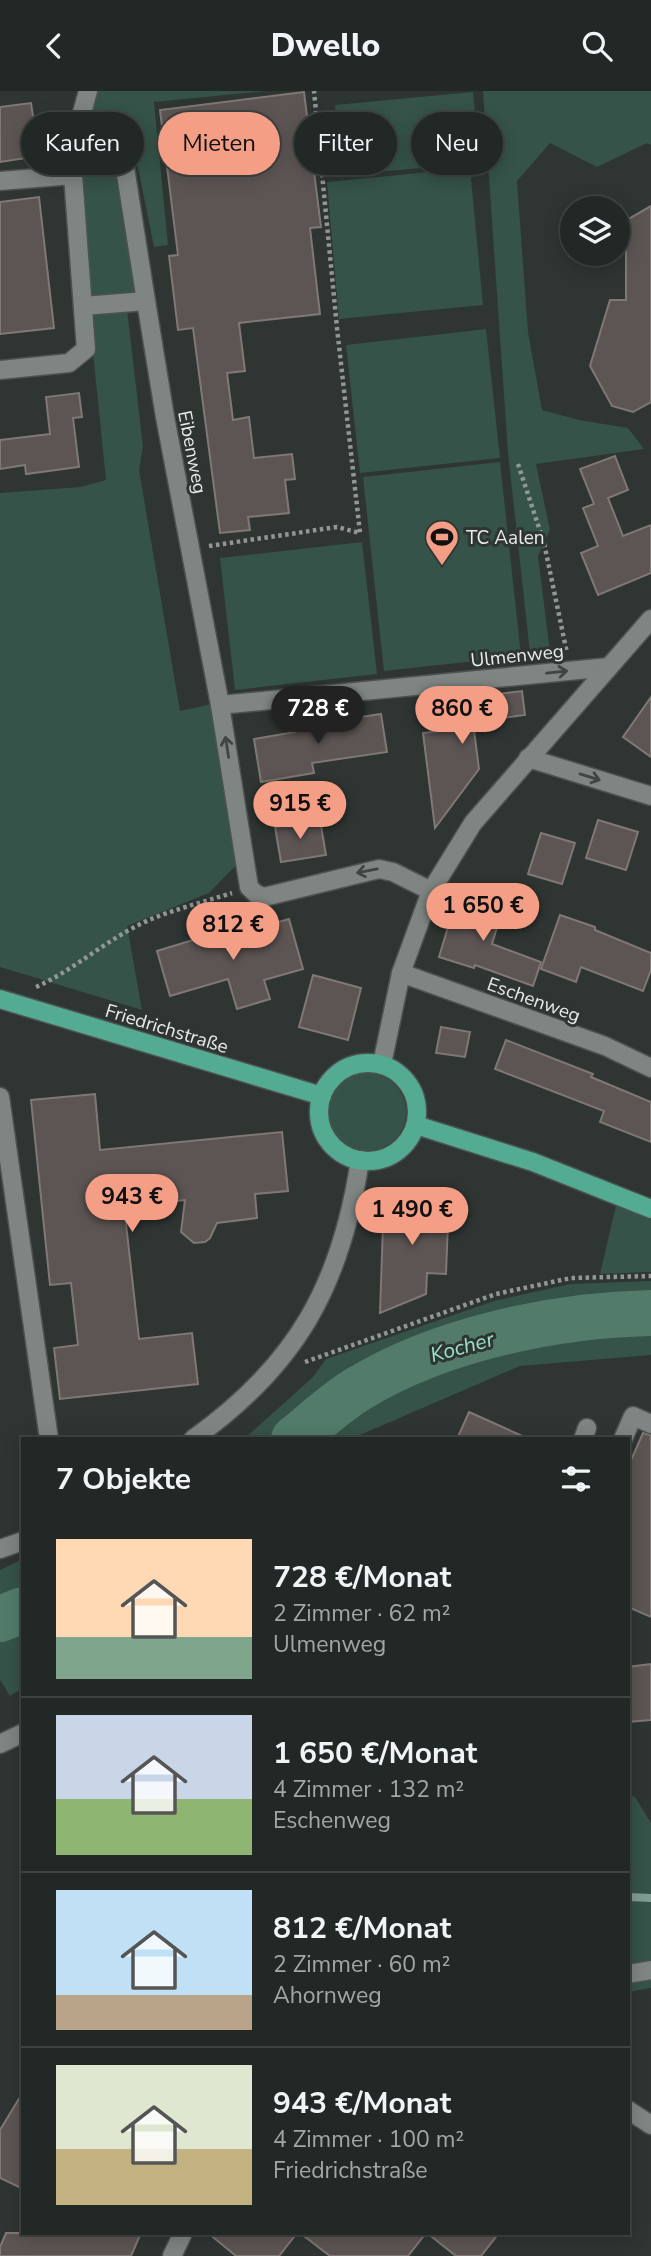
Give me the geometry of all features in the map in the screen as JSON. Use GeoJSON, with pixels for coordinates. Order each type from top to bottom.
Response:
{"type":"FeatureCollection","features":[{"type":"Feature","properties":{"kind":"main road","name":"Friedrichstraße"},"geometry":{"type":"LineString","coordinates":[[3,1000],[322,1096]]}},
{"type":"Feature","properties":{"kind":"main road"},"geometry":{"type":"LineString","coordinates":[[363,1063],[382,1065],[401,1075],[414,1092],[416,1125],[397,1151],[380,1160],[360,1160],[337,1150],[326,1135],[320,1116],[322,1096],[331,1080],[345,1068],[363,1063]]}},
{"type":"Feature","properties":{"kind":"main road"},"geometry":{"type":"LineString","coordinates":[[416,1125],[533,1162],[651,1209]]}},
{"type":"Feature","properties":{"kind":"street"},"geometry":{"type":"LineString","coordinates":[[82,112],[88,91]]}},
{"type":"Feature","properties":{"kind":"street"},"geometry":{"type":"LineString","coordinates":[[0,180],[73,175],[86,349],[69,363],[0,370]]}},
{"type":"Feature","properties":{"kind":"street","name":"Eibenweg"},"geometry":{"type":"LineString","coordinates":[[126,175],[167,429],[220,705],[249,887]]}},
{"type":"Feature","properties":{"kind":"street"},"geometry":{"type":"LineString","coordinates":[[83,306],[146,301]]}},
{"type":"Feature","properties":{"kind":"street"},"geometry":{"type":"LineString","coordinates":[[382,1065],[401,973],[430,891],[473,823],[651,619]]}},
{"type":"Feature","properties":{"kind":"street","name":"Ulmenweg"},"geometry":{"type":"LineString","coordinates":[[220,705],[609,667]]}},
{"type":"Feature","properties":{"kind":"street"},"geometry":{"type":"LineString","coordinates":[[528,758],[651,796]]}},
{"type":"Feature","properties":{"kind":"street"},"geometry":{"type":"LineString","coordinates":[[249,887],[264,897],[379,869],[393,872],[430,891]]}},
{"type":"Feature","properties":{"kind":"street","name":"Eschenweg"},"geometry":{"type":"LineString","coordinates":[[401,973],[605,1046],[651,1068]]}},
{"type":"Feature","properties":{"kind":"street"},"geometry":{"type":"LineString","coordinates":[[0,1097],[49,1437]]}},
{"type":"Feature","properties":{"kind":"street"},"geometry":{"type":"LineString","coordinates":[[196,1437],[243,1400],[267,1375],[305,1325],[340,1250],[353,1207],[360,1160]]}},
{"type":"Feature","properties":{"kind":"street"},"geometry":{"type":"LineString","coordinates":[[624,1437],[633,1416],[651,1424]]}},
{"type":"Feature","properties":{"kind":"street"},"geometry":{"type":"LineString","coordinates":[[0,1549],[21,1542]]}},
{"type":"Feature","properties":{"kind":"street"},"geometry":{"type":"LineString","coordinates":[[0,1744],[21,1734]]}},
{"type":"Feature","properties":{"kind":"street"},"geometry":{"type":"LineString","coordinates":[[630,1974],[651,1970]]}},
{"type":"Feature","properties":{"kind":"street"},"geometry":{"type":"LineString","coordinates":[[630,2111],[651,2125]]}},
{"type":"Feature","properties":{"kind":"street"},"geometry":{"type":"LineString","coordinates":[[173,2256],[182,2235]]}},
{"type":"Feature","properties":{"kind":"path"},"geometry":{"type":"LineString","coordinates":[[191,549],[337,527],[360,533],[314,91]]}},
{"type":"Feature","properties":{"kind":"path"},"geometry":{"type":"LineString","coordinates":[[518,464],[544,543],[571,671]]}},
{"type":"Feature","properties":{"kind":"path"},"geometry":{"type":"LineString","coordinates":[[3,1000],[58,977],[99,947],[148,920],[249,887]]}},
{"type":"Feature","properties":{"kind":"path"},"geometry":{"type":"LineString","coordinates":[[267,1375],[496,1294],[571,1278],[651,1276]]}},
{"type":"Feature","properties":{"kind":"green space"},"geometry":{"type":"Polygon","coordinates":[[[96,91],[267,91],[154,102],[158,175],[161,175],[168,245],[154,247],[139,175],[144,175],[144,112],[92,112],[96,91]]]}},
{"type":"Feature","properties":{"kind":"green space"},"geometry":{"type":"Polygon","coordinates":[[[483,91],[651,91],[651,145],[647,143],[597,167],[550,143],[517,181],[528,332],[542,410],[579,420],[628,428],[644,449],[536,464],[550,530],[538,556],[551,660],[531,662],[508,453],[489,175],[503,175],[503,112],[484,112],[483,91]]]}},
{"type":"Feature","properties":{"kind":"green space"},"geometry":{"type":"Polygon","coordinates":[[[473,92],[475,112],[411,112],[411,169],[397,170],[397,112],[336,112],[335,105],[473,92]]]}},
{"type":"Feature","properties":{"kind":"green space"},"geometry":{"type":"Polygon","coordinates":[[[411,174],[471,175],[483,305],[339,319],[327,182],[411,174]]]}},
{"type":"Feature","properties":{"kind":"green space"},"geometry":{"type":"Polygon","coordinates":[[[83,175],[115,175],[137,295],[89,298],[83,175]]]}},
{"type":"Feature","properties":{"kind":"green space"},"geometry":{"type":"Polygon","coordinates":[[[127,309],[143,447],[139,470],[180,711],[212,704],[240,861],[209,893],[127,926],[142,1010],[0,967],[0,493],[80,487],[106,480],[89,313],[127,309]]]}},
{"type":"Feature","properties":{"kind":"green space"},"geometry":{"type":"Polygon","coordinates":[[[486,329],[500,458],[360,473],[346,345],[486,329]]]}},
{"type":"Feature","properties":{"kind":"green space","name":"TC Aalen"},"geometry":{"type":"Polygon","coordinates":[[[500,462],[521,656],[384,671],[363,477],[500,462]]]}},
{"type":"Feature","properties":{"kind":"green space"},"geometry":{"type":"Polygon","coordinates":[[[362,542],[377,674],[235,690],[220,558],[362,542]]]}},
{"type":"Feature","properties":{"kind":"green space"},"geometry":{"type":"Polygon","coordinates":[[[359,1073],[375,1073],[389,1079],[400,1090],[406,1104],[406,1120],[400,1134],[389,1145],[375,1151],[359,1151],[345,1145],[334,1134],[328,1120],[328,1104],[334,1090],[345,1079],[359,1073]]]}},
{"type":"Feature","properties":{"kind":"green space"},"geometry":{"type":"Polygon","coordinates":[[[617,1201],[651,1218],[651,1272],[600,1274],[617,1201]]]}},
{"type":"Feature","properties":{"kind":"green space"},"geometry":{"type":"Polygon","coordinates":[[[651,1281],[651,1355],[520,1366],[355,1437],[246,1437],[313,1377],[326,1359],[494,1301],[570,1284],[651,1281]]]}},
{"type":"Feature","properties":{"kind":"green space"},"geometry":{"type":"Polygon","coordinates":[[[21,1560],[21,1689],[10,1696],[0,1680],[0,1570],[21,1560]]]}},
{"type":"Feature","properties":{"kind":"green space"},"geometry":{"type":"Polygon","coordinates":[[[630,1796],[635,1797],[651,1823],[651,1988],[630,1992],[630,1796]]]}},
{"type":"Feature","properties":{"kind":"building"},"geometry":{"type":"Polygon","coordinates":[[[304,92],[307,112],[294,112],[294,175],[314,175],[321,227],[310,228],[320,314],[239,323],[245,371],[227,373],[233,420],[249,417],[254,458],[292,454],[295,479],[285,480],[289,513],[248,517],[250,530],[220,533],[193,328],[178,330],[169,256],[178,255],[168,175],[280,175],[280,112],[160,110],[304,92]]]}},
{"type":"Feature","properties":{"kind":"building"},"geometry":{"type":"Polygon","coordinates":[[[31,103],[32,112],[21,112],[21,159],[0,162],[0,107],[31,103]]]}},
{"type":"Feature","properties":{"kind":"building"},"geometry":{"type":"Polygon","coordinates":[[[39,197],[54,328],[0,334],[0,202],[39,197]]]}},
{"type":"Feature","properties":{"kind":"building"},"geometry":{"type":"Polygon","coordinates":[[[651,206],[651,402],[633,412],[612,406],[590,366],[610,300],[626,300],[626,266],[630,266],[630,218],[651,206]]]}},
{"type":"Feature","properties":{"kind":"building"},"geometry":{"type":"Polygon","coordinates":[[[79,393],[82,417],[73,418],[79,467],[26,474],[25,465],[0,469],[0,440],[50,434],[46,397],[79,393]]]}},
{"type":"Feature","properties":{"kind":"building"},"geometry":{"type":"Polygon","coordinates":[[[615,456],[628,490],[608,498],[623,536],[651,525],[651,573],[598,595],[581,553],[598,546],[583,508],[594,504],[580,469],[615,456]]]}},
{"type":"Feature","properties":{"kind":"building"},"geometry":{"type":"Polygon","coordinates":[[[522,691],[525,715],[473,722],[479,769],[435,828],[423,733],[454,729],[450,700],[522,691]]]}},
{"type":"Feature","properties":{"kind":"building"},"geometry":{"type":"Polygon","coordinates":[[[651,697],[651,757],[623,737],[651,697]]]}},
{"type":"Feature","properties":{"kind":"building"},"geometry":{"type":"Polygon","coordinates":[[[381,714],[387,752],[312,763],[314,773],[261,782],[254,739],[295,732],[295,727],[381,714]]]}},
{"type":"Feature","properties":{"kind":"building"},"geometry":{"type":"Polygon","coordinates":[[[320,820],[326,855],[281,862],[275,827],[320,820]]]}},
{"type":"Feature","properties":{"kind":"building"},"geometry":{"type":"Polygon","coordinates":[[[598,820],[638,832],[626,870],[586,858],[598,820]]]}},
{"type":"Feature","properties":{"kind":"building"},"geometry":{"type":"Polygon","coordinates":[[[541,833],[575,843],[562,884],[528,874],[541,833]]]}},
{"type":"Feature","properties":{"kind":"building"},"geometry":{"type":"Polygon","coordinates":[[[464,892],[487,899],[482,916],[499,921],[492,944],[541,962],[533,986],[475,965],[474,968],[439,957],[454,907],[459,908],[464,892]]]}},
{"type":"Feature","properties":{"kind":"building"},"geometry":{"type":"Polygon","coordinates":[[[560,915],[595,927],[595,930],[651,953],[651,970],[643,991],[581,967],[576,982],[541,969],[560,915]]]}},
{"type":"Feature","properties":{"kind":"building"},"geometry":{"type":"Polygon","coordinates":[[[289,919],[303,969],[264,980],[270,999],[237,1009],[228,979],[170,996],[157,951],[206,936],[208,942],[289,919]]]}},
{"type":"Feature","properties":{"kind":"building"},"geometry":{"type":"Polygon","coordinates":[[[313,975],[361,988],[348,1040],[299,1027],[313,975]]]}},
{"type":"Feature","properties":{"kind":"building"},"geometry":{"type":"Polygon","coordinates":[[[441,1027],[470,1032],[465,1057],[436,1053],[441,1027]]]}},
{"type":"Feature","properties":{"kind":"building"},"geometry":{"type":"Polygon","coordinates":[[[506,1040],[593,1074],[591,1077],[651,1102],[651,1142],[600,1122],[604,1111],[495,1069],[506,1040]]]}},
{"type":"Feature","properties":{"kind":"building"},"geometry":{"type":"Polygon","coordinates":[[[95,1094],[100,1150],[282,1132],[288,1191],[255,1194],[257,1218],[217,1223],[210,1238],[205,1242],[194,1243],[181,1232],[185,1200],[124,1206],[139,1339],[192,1333],[198,1384],[60,1399],[54,1348],[78,1345],[71,1283],[50,1285],[31,1100],[95,1094]]]}},
{"type":"Feature","properties":{"kind":"building"},"geometry":{"type":"Polygon","coordinates":[[[384,1195],[449,1198],[446,1274],[427,1273],[426,1294],[380,1313],[384,1195]]]}},
{"type":"Feature","properties":{"kind":"building"},"geometry":{"type":"Polygon","coordinates":[[[469,1412],[525,1437],[458,1437],[469,1412]]]}},
{"type":"Feature","properties":{"kind":"building"},"geometry":{"type":"Polygon","coordinates":[[[643,1433],[651,1435],[651,1617],[630,1608],[630,1462],[643,1433]]]}},
{"type":"Feature","properties":{"kind":"building"},"geometry":{"type":"Polygon","coordinates":[[[651,1664],[651,1720],[630,1722],[630,1667],[651,1664]]]}},
{"type":"Feature","properties":{"kind":"building"},"geometry":{"type":"Polygon","coordinates":[[[21,2095],[21,2188],[0,2178],[0,2130],[21,2095]]]}},
{"type":"Feature","properties":{"kind":"building"},"geometry":{"type":"Polygon","coordinates":[[[6,2233],[140,2235],[131,2256],[0,2256],[0,2247],[6,2233]]]}},
{"type":"Feature","properties":{"kind":"building"},"geometry":{"type":"Polygon","coordinates":[[[210,2235],[295,2235],[279,2256],[236,2256],[210,2235]]]}},
{"type":"Feature","properties":{"kind":"building"},"geometry":{"type":"Polygon","coordinates":[[[303,2235],[424,2235],[408,2256],[330,2256],[303,2235]]]}},
{"type":"Feature","properties":{"kind":"building"},"geometry":{"type":"Polygon","coordinates":[[[430,2235],[497,2235],[481,2256],[456,2256],[430,2235]]]}},
{"type":"Feature","properties":{"kind":"waterway","name":"Kocher"},"geometry":{"type":"LineString","coordinates":[[296,1437],[358,1389],[425,1356],[499,1333],[538,1325],[651,1313]]}},
{"type":"Feature","properties":{"kind":"waterway","name":"Kocher"},"geometry":{"type":"LineString","coordinates":[[0,1619],[21,1611]]}},
{"type":"Feature","properties":{"kind":"waterway"},"geometry":{"type":"LineString","coordinates":[[630,1897],[651,1898]]}},
{"type":"Feature","properties":{"kind":"place","name":"TC Aalen"},"geometry":{"type":"Point","coordinates":[442,567]}}]}
